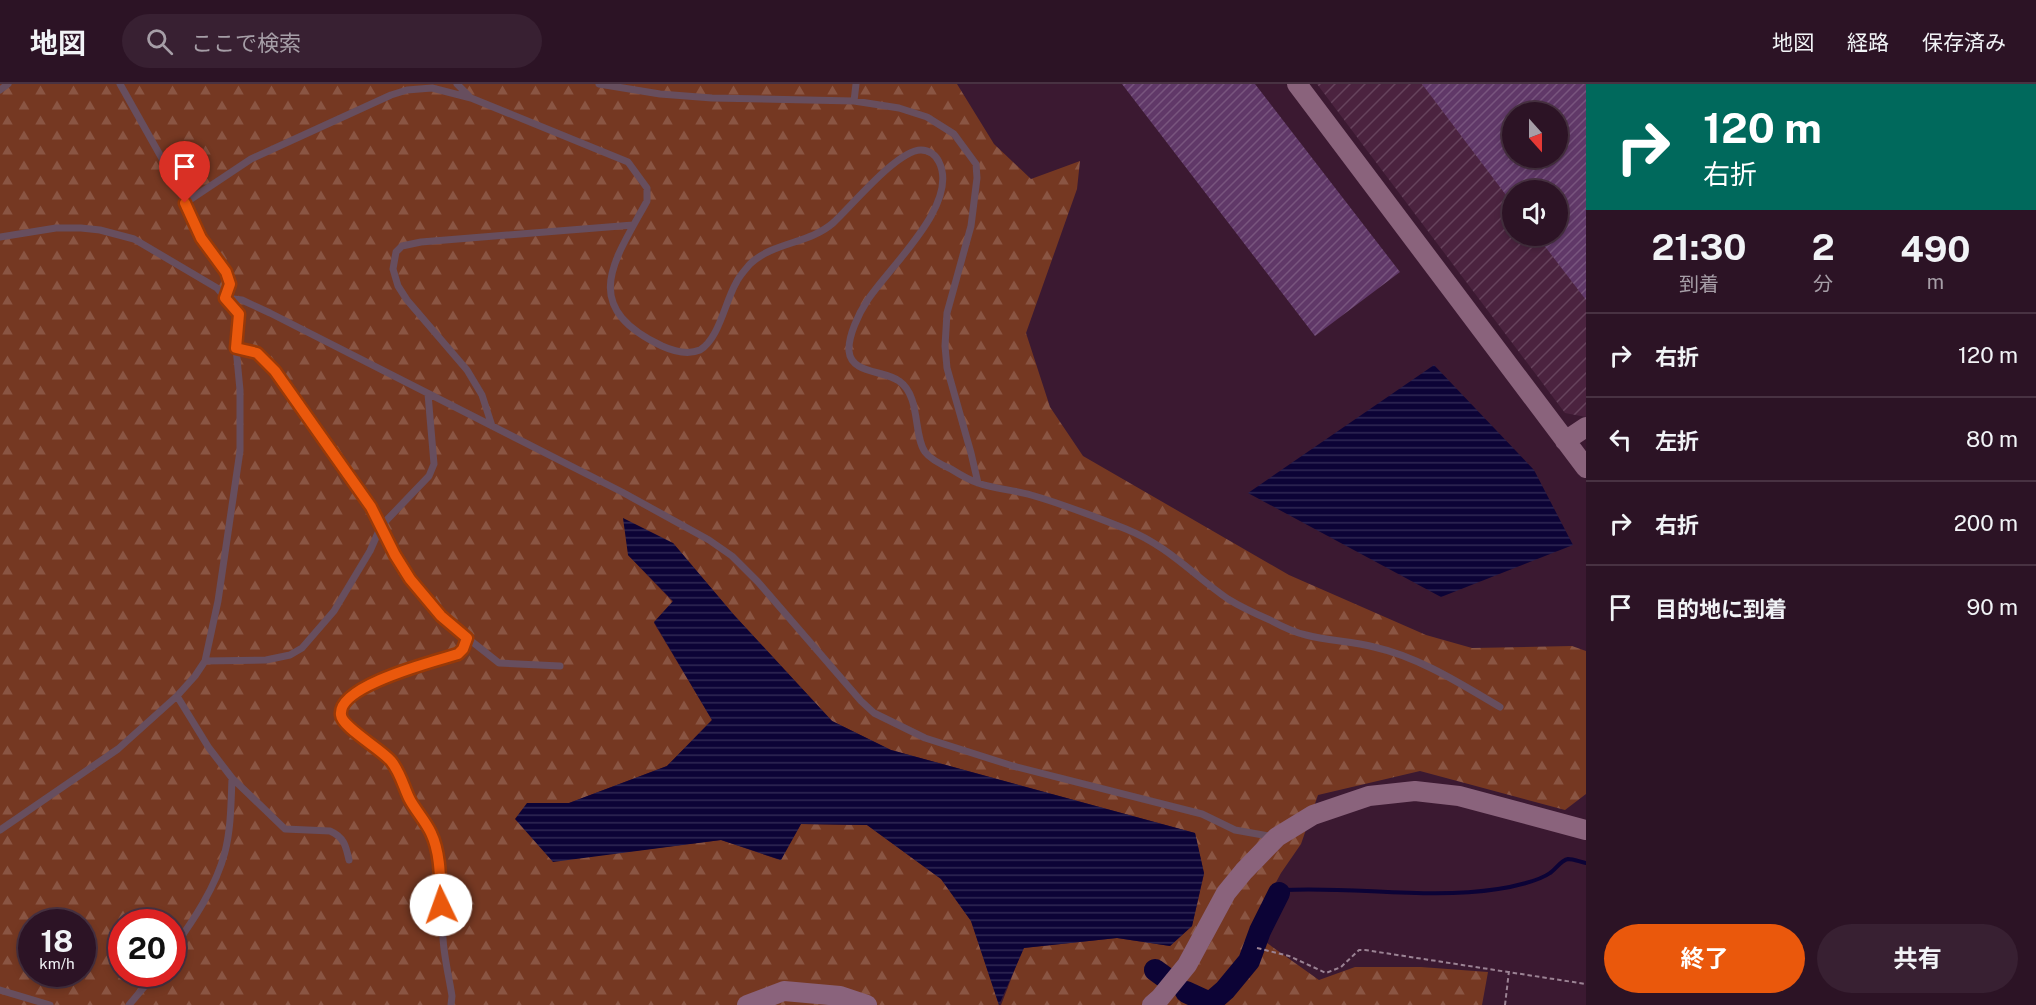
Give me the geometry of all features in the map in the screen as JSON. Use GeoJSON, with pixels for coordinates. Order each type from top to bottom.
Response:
{"type":"FeatureCollection","features":[{"type":"Feature","properties":{"kind":"main road"},"geometry":{"type":"LineString","coordinates":[[1297,84],[1586,468]]}},
{"type":"Feature","properties":{"kind":"main road"},"geometry":{"type":"LineString","coordinates":[[1565,441],[1586,427]]}},
{"type":"Feature","properties":{"kind":"main road"},"geometry":{"type":"LineString","coordinates":[[1152,1005],[1160,999],[1187,965],[1226,893],[1277,837],[1313,815],[1344,803],[1385,793],[1415,791],[1459,796],[1586,830]]}},
{"type":"Feature","properties":{"kind":"main road"},"geometry":{"type":"LineString","coordinates":[[747,1005],[784,991],[840,996],[867,1005]]}},
{"type":"Feature","properties":{"kind":"lane"},"geometry":{"type":"LineString","coordinates":[[0,90],[8,84]]}},
{"type":"Feature","properties":{"kind":"lane"},"geometry":{"type":"LineString","coordinates":[[120,84],[178,187],[201,238],[226,272],[230,284],[225,298]]}},
{"type":"Feature","properties":{"kind":"lane"},"geometry":{"type":"LineString","coordinates":[[457,84],[471,98]]}},
{"type":"Feature","properties":{"kind":"lane"},"geometry":{"type":"LineString","coordinates":[[599,84],[624,90],[670,95],[854,101],[899,108],[927,117],[954,134],[976,164],[977,178],[971,226],[947,314],[945,346],[947,368],[972,453],[978,483]]}},
{"type":"Feature","properties":{"kind":"lane"},"geometry":{"type":"LineString","coordinates":[[854,101],[856,84]]}},
{"type":"Feature","properties":{"kind":"lane"},"geometry":{"type":"LineString","coordinates":[[185,203],[251,159],[391,95],[407,90],[432,88],[471,98],[628,162],[646,188],[647,201],[633,225],[611,274],[609,288],[612,303],[620,315],[643,337],[670,349],[687,353],[699,350],[711,340],[736,281],[763,253],[806,238],[830,226],[860,194],[907,154],[919,150],[930,152],[939,161],[943,175],[943,190],[939,202],[931,218],[865,303],[850,341],[849,355],[856,365],[884,373],[901,381],[909,392],[925,451],[936,461],[978,483],[1031,495],[1151,540],[1230,600],[1270,621],[1302,634],[1375,647],[1409,658],[1500,707]]}},
{"type":"Feature","properties":{"kind":"lane"},"geometry":{"type":"LineString","coordinates":[[492,426],[482,395],[467,370],[407,300],[398,286],[393,269],[396,252],[402,246],[421,242],[633,225]]}},
{"type":"Feature","properties":{"kind":"lane"},"geometry":{"type":"LineString","coordinates":[[0,237],[56,228],[100,230],[134,238],[217,288],[239,314],[236,348],[240,390],[240,452],[218,602],[205,661],[177,696],[118,749],[0,830]]}},
{"type":"Feature","properties":{"kind":"lane"},"geometry":{"type":"LineString","coordinates":[[225,298],[242,300],[270,313],[709,540],[732,556],[758,582],[874,713],[925,738],[1013,766],[1202,814],[1235,830],[1258,832],[1277,837]]}},
{"type":"Feature","properties":{"kind":"lane"},"geometry":{"type":"LineString","coordinates":[[236,348],[257,353],[275,371],[371,507],[395,555],[423,597],[441,616],[499,663],[560,666]]}},
{"type":"Feature","properties":{"kind":"lane"},"geometry":{"type":"LineString","coordinates":[[205,661],[266,660],[290,655],[302,648],[334,611],[370,551],[381,526],[429,476],[434,464],[428,393]]}},
{"type":"Feature","properties":{"kind":"lane"},"geometry":{"type":"LineString","coordinates":[[452,1005],[443,941],[436,847],[430,831],[409,798],[397,770],[382,752],[344,722],[341,714],[343,705],[352,695],[395,672],[458,654],[463,649],[467,638]]}},
{"type":"Feature","properties":{"kind":"lane"},"geometry":{"type":"LineString","coordinates":[[177,696],[208,748],[232,778],[285,829],[330,831],[341,837],[346,845],[349,860]]}},
{"type":"Feature","properties":{"kind":"lane"},"geometry":{"type":"LineString","coordinates":[[186,930],[218,874],[225,852],[232,778]]}},
{"type":"Feature","properties":{"kind":"lane"},"geometry":{"type":"LineString","coordinates":[[129,1005],[144,987]]}},
{"type":"Feature","properties":{"kind":"lane"},"geometry":{"type":"LineString","coordinates":[[0,990],[50,1005]]}},
{"type":"Feature","properties":{"kind":"path"},"geometry":{"type":"LineString","coordinates":[[1257,948],[1289,956],[1326,973],[1341,967],[1359,950],[1365,950],[1586,984]]}},
{"type":"Feature","properties":{"kind":"path"},"geometry":{"type":"LineString","coordinates":[[1505,1005],[1509,971]]}},
{"type":"Feature","properties":{"kind":"shaded area"},"geometry":{"type":"Polygon","coordinates":[[[1317,84],[1586,84],[1586,417],[1565,413],[1317,84]]]}},
{"type":"Feature","properties":{"kind":"shaded area"},"geometry":{"type":"Polygon","coordinates":[[[1434,365],[1534,470],[1573,545],[1441,597],[1248,493],[1434,365]]]}},
{"type":"Feature","properties":{"kind":"shaded area"},"geometry":{"type":"Polygon","coordinates":[[[623,518],[673,543],[734,615],[832,721],[891,750],[1195,833],[1204,873],[1192,926],[1170,946],[1117,938],[1024,948],[999,1005],[971,921],[941,879],[867,825],[801,824],[781,860],[721,840],[553,862],[515,819],[527,803],[569,803],[667,766],[712,720],[654,622],[673,601],[628,555],[623,518]]]}},
{"type":"Feature","properties":{"kind":"green space"},"geometry":{"type":"Polygon","coordinates":[[[0,84],[957,84],[994,144],[1031,179],[1080,161],[1077,189],[1026,333],[1050,407],[1083,456],[1289,575],[1426,635],[1472,648],[1572,646],[1586,651],[1586,794],[1565,810],[1420,771],[1318,795],[1301,844],[1281,873],[1250,931],[1319,980],[1355,967],[1421,967],[1488,972],[1482,1005],[1001,1005],[1023,948],[1117,938],[1170,946],[1192,926],[1204,874],[1195,833],[891,750],[832,721],[734,615],[673,543],[628,555],[673,602],[654,623],[712,720],[667,766],[569,803],[527,803],[554,861],[721,840],[780,860],[801,824],[867,825],[941,879],[971,921],[999,1005],[0,1005],[0,84]]]}},
{"type":"Feature","properties":{"kind":"building"},"geometry":{"type":"Polygon","coordinates":[[[1122,84],[1255,84],[1400,272],[1315,336],[1122,84]]]}},
{"type":"Feature","properties":{"kind":"building"},"geometry":{"type":"Polygon","coordinates":[[[1422,84],[1586,84],[1586,300],[1545,246],[1568,246],[1568,180],[1502,180],[1502,190],[1422,84]]]}},
{"type":"Feature","properties":{"kind":"waterway"},"geometry":{"type":"LineString","coordinates":[[1279,893],[1283,890],[1310,889],[1417,893],[1471,892],[1504,888],[1532,881],[1550,873],[1568,859],[1586,863]]}},
{"type":"Feature","properties":{"kind":"waterway"},"geometry":{"type":"LineString","coordinates":[[1186,992],[1210,1003],[1225,990],[1249,961],[1260,931],[1279,893]]}},
{"type":"Feature","properties":{"kind":"waterway"},"geometry":{"type":"LineString","coordinates":[[1155,970],[1166,978]]}},
{"type":"Feature","properties":{"kind":"route"},"geometry":{"type":"LineString","coordinates":[[185,203],[201,238],[226,272],[230,284],[225,298],[239,314],[236,348],[257,353],[275,371],[371,507],[410,579],[441,616],[467,638],[463,649],[458,654],[395,672],[352,695],[343,705],[341,714],[344,722],[390,760],[419,816],[430,831],[436,847],[441,905]]}}]}
